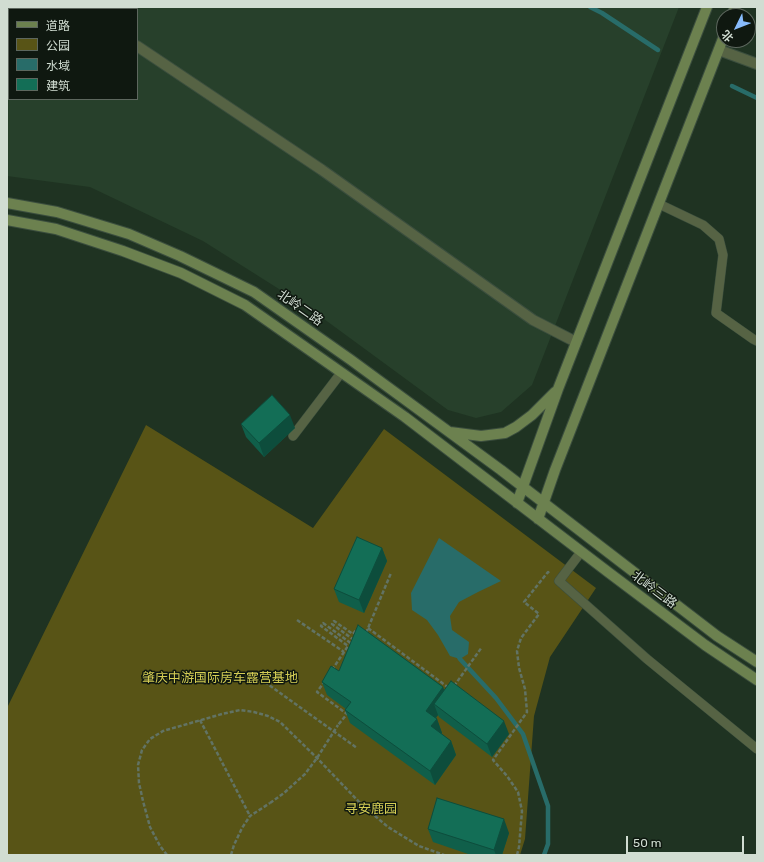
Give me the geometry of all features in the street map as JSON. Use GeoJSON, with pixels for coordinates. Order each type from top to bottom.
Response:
{"type":"FeatureCollection","features":[{"type":"Feature","properties":{"kind":"street"},"geometry":{"type":"LineString","coordinates":[[517,503],[576,342],[707,7]]}},
{"type":"Feature","properties":{"kind":"street"},"geometry":{"type":"LineString","coordinates":[[138,47],[322,170],[533,320],[576,342]]}},
{"type":"Feature","properties":{"kind":"street"},"geometry":{"type":"LineString","coordinates":[[7,220],[56,229],[123,251],[181,273],[245,306],[405,417],[538,519],[563,449],[719,50],[757,64]]}},
{"type":"Feature","properties":{"kind":"street","name":"北岭二路"},"geometry":{"type":"LineString","coordinates":[[7,203],[57,212],[129,234],[180,256],[254,292],[351,360],[544,502]]}},
{"type":"Feature","properties":{"kind":"street"},"geometry":{"type":"LineString","coordinates":[[448,431],[481,436],[504,433],[516,427],[532,415],[558,389]]}},
{"type":"Feature","properties":{"kind":"street","name":"北岭三路"},"geometry":{"type":"LineString","coordinates":[[544,502],[717,636],[757,662]]}},
{"type":"Feature","properties":{"kind":"street","name":"北岭三路"},"geometry":{"type":"LineString","coordinates":[[538,519],[706,645],[757,680]]}},
{"type":"Feature","properties":{"kind":"lane"},"geometry":{"type":"LineString","coordinates":[[659,204],[702,225],[719,239],[723,255],[716,313],[757,341]]}},
{"type":"Feature","properties":{"kind":"lane"},"geometry":{"type":"LineString","coordinates":[[293,436],[341,373]]}},
{"type":"Feature","properties":{"kind":"lane"},"geometry":{"type":"LineString","coordinates":[[581,552],[559,581],[647,659],[757,749]]}},
{"type":"Feature","properties":{"kind":"path"},"geometry":{"type":"LineString","coordinates":[[231,855],[242,828],[250,816],[284,793],[305,774],[347,714],[317,692],[348,646],[321,626],[324,623],[354,646],[357,642],[332,624],[334,621],[353,634],[357,629],[365,635],[391,572]]}},
{"type":"Feature","properties":{"kind":"path"},"geometry":{"type":"LineString","coordinates":[[516,855],[520,847],[522,811],[518,792],[493,760],[527,712],[525,689],[518,668],[517,651],[520,638],[539,614],[524,602],[548,572],[559,581]]}},
{"type":"Feature","properties":{"kind":"path"},"geometry":{"type":"LineString","coordinates":[[297,620],[344,652]]}},
{"type":"Feature","properties":{"kind":"path"},"geometry":{"type":"LineString","coordinates":[[368,628],[452,690],[482,647]]}},
{"type":"Feature","properties":{"kind":"path"},"geometry":{"type":"LineString","coordinates":[[256,675],[357,748]]}},
{"type":"Feature","properties":{"kind":"path"},"geometry":{"type":"LineString","coordinates":[[167,855],[160,846],[150,827],[139,783],[138,765],[142,750],[150,740],[163,731],[240,710],[268,716],[280,722],[362,805],[388,827],[419,846],[444,855]]}},
{"type":"Feature","properties":{"kind":"path"},"geometry":{"type":"LineString","coordinates":[[200,720],[250,816]]}},
{"type":"Feature","properties":{"kind":"shaded area"},"geometry":{"type":"Polygon","coordinates":[[[7,7],[679,7],[532,385],[501,412],[476,418],[448,410],[309,308],[203,241],[90,187],[7,176],[7,7]]]}},
{"type":"Feature","properties":{"kind":"green space","name":"肇庆中游国际房车露营基地"},"geometry":{"type":"Polygon","coordinates":[[[146,425],[313,528],[384,429],[596,588],[550,657],[534,716],[525,839],[520,855],[7,855],[7,708],[146,425]]]}},
{"type":"Feature","properties":{"kind":"water"},"geometry":{"type":"Polygon","coordinates":[[[439,538],[501,581],[459,602],[450,616],[452,630],[469,642],[468,654],[460,659],[450,656],[427,620],[412,610],[411,593],[439,538]]]}},
{"type":"Feature","properties":{"kind":"building"},"geometry":{"type":"Polygon","coordinates":[[[272,395],[290,415],[259,443],[241,424],[272,395]]]}},
{"type":"Feature","properties":{"kind":"building"},"geometry":{"type":"Polygon","coordinates":[[[357,537],[382,548],[359,600],[334,589],[357,537]]]}},
{"type":"Feature","properties":{"kind":"building"},"geometry":{"type":"Polygon","coordinates":[[[358,625],[443,687],[426,711],[437,719],[431,726],[451,741],[430,771],[345,710],[351,702],[322,682],[331,666],[339,671],[358,625]]]}},
{"type":"Feature","properties":{"kind":"building"},"geometry":{"type":"Polygon","coordinates":[[[451,681],[504,721],[487,744],[434,704],[451,681]]]}},
{"type":"Feature","properties":{"kind":"building"},"geometry":{"type":"Polygon","coordinates":[[[437,798],[504,819],[494,850],[428,829],[437,798]]]}},
{"type":"Feature","properties":{"kind":"waterway"},"geometry":{"type":"LineString","coordinates":[[590,7],[602,13],[658,50]]}},
{"type":"Feature","properties":{"kind":"waterway"},"geometry":{"type":"LineString","coordinates":[[732,86],[757,98]]}},
{"type":"Feature","properties":{"kind":"waterway"},"geometry":{"type":"LineString","coordinates":[[457,653],[460,659],[496,698],[523,734],[548,806],[548,844],[544,855]]}},
{"type":"Feature","properties":{"kind":"park label","name":"寻安鹿园"},"geometry":{"type":"Point","coordinates":[371,809]}}]}
